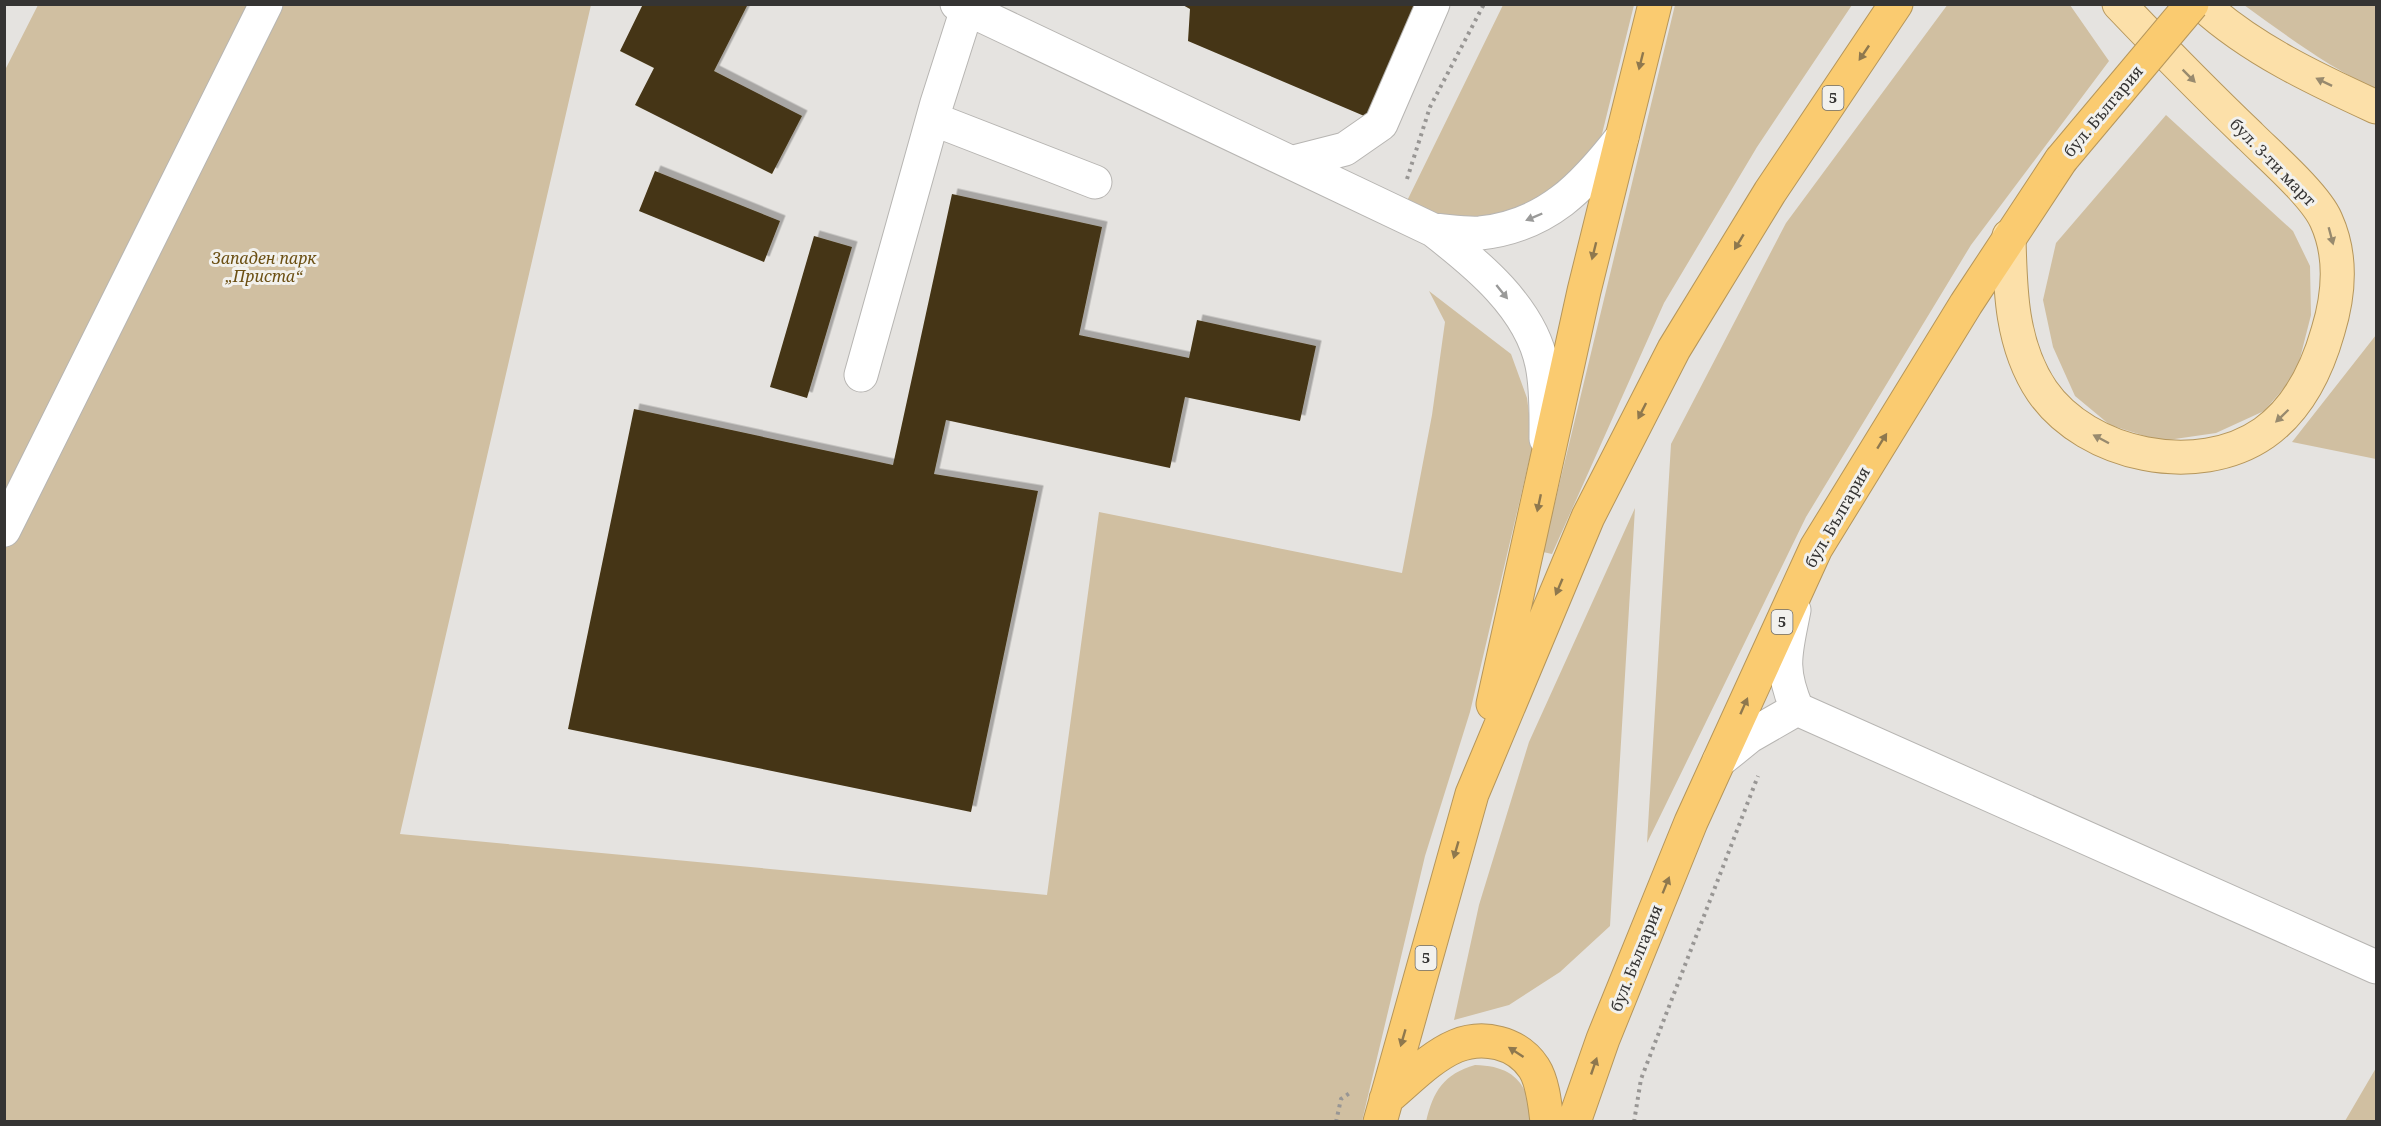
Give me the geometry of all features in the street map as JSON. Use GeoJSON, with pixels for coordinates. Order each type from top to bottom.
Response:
{"type":"FeatureCollection","features":[{"type":"Feature","properties":{"kind":"highway"},"geometry":{"type":"LineString","coordinates":[[1472,794],[1584,291],[1655,4]]}},
{"type":"Feature","properties":{"kind":"highway","name":"5"},"geometry":{"type":"LineString","coordinates":[[1383,1110],[1472,794],[1588,517],[1674,349],[1770,192],[1896,4]]}},
{"type":"Feature","properties":{"kind":"highway","name":"бул. България"},"geometry":{"type":"LineString","coordinates":[[1574,1122],[1603,1039],[1719,761],[1816,548],[2009,236],[2061,160],[2192,4]]}},
{"type":"Feature","properties":{"kind":"highway"},"geometry":{"type":"LineString","coordinates":[[1383,1110],[1436,1058],[1455,1047],[1477,1040],[1499,1043],[1519,1052],[1535,1068],[1544,1096],[1547,1122]]}},
{"type":"Feature","properties":{"kind":"main road","name":"бул. 3-ти март"},"geometry":{"type":"LineString","coordinates":[[2009,236],[2010,292],[2020,346],[2042,391],[2072,423],[2116,447],[2169,458],[2222,452],[2264,433],[2297,400],[2319,363],[2335,309],[2338,264],[2326,219],[2295,179],[2119,4]]}},
{"type":"Feature","properties":{"kind":"main road"},"geometry":{"type":"LineString","coordinates":[[2202,4],[2262,47],[2318,80],[2376,106]]}},
{"type":"Feature","properties":{"kind":"street"},"geometry":{"type":"LineString","coordinates":[[4,530],[266,4]]}},
{"type":"Feature","properties":{"kind":"street"},"geometry":{"type":"LineString","coordinates":[[1294,162],[1345,149],[1381,124],[1433,4]]}},
{"type":"Feature","properties":{"kind":"street"},"geometry":{"type":"LineString","coordinates":[[861,375],[962,7],[1434,230],[1473,261],[1497,285],[1516,309],[1531,336],[1542,363],[1547,465]]}},
{"type":"Feature","properties":{"kind":"street"},"geometry":{"type":"LineString","coordinates":[[933,119],[1095,182]]}},
{"type":"Feature","properties":{"kind":"street"},"geometry":{"type":"LineString","coordinates":[[1434,230],[1479,233],[1513,226],[1542,214],[1568,198],[1591,177],[1622,137]]}},
{"type":"Feature","properties":{"kind":"street"},"geometry":{"type":"LineString","coordinates":[[1799,585],[1785,658],[1786,683],[1797,709],[2376,967]]}},
{"type":"Feature","properties":{"kind":"street"},"geometry":{"type":"LineString","coordinates":[[1719,761],[1750,736],[1797,709]]}},
{"type":"Feature","properties":{"kind":"path"},"geometry":{"type":"LineString","coordinates":[[1397,212],[1430,107],[1484,4]]}},
{"type":"Feature","properties":{"kind":"path"},"geometry":{"type":"LineString","coordinates":[[1634,1122],[1641,1079],[1761,767]]}},
{"type":"Feature","properties":{"kind":"path"},"geometry":{"type":"LineString","coordinates":[[1336,1122],[1341,1099]]}},
{"type":"Feature","properties":{"kind":"green space"},"geometry":{"type":"Polygon","coordinates":[[[1948,4],[2070,5],[2109,61],[1971,245],[1806,517],[1647,843],[1671,444],[1786,223],[1948,4]]]}},
{"type":"Feature","properties":{"kind":"green space","name":"Западен парк „Приста“"},"geometry":{"type":"Polygon","coordinates":[[[38,5],[591,5],[400,834],[1047,895],[1099,512],[1402,573],[1432,415],[1445,322],[1429,291],[1511,354],[1527,398],[1533,444],[1470,712],[1425,856],[1362,1121],[5,1121],[4,72],[38,5]]]}},
{"type":"Feature","properties":{"kind":"green space"},"geometry":{"type":"Polygon","coordinates":[[[1503,5],[1634,5],[1599,146],[1579,173],[1526,208],[1461,221],[1405,205],[1503,5]]]}},
{"type":"Feature","properties":{"kind":"green space"},"geometry":{"type":"Polygon","coordinates":[[[1675,5],[1852,5],[1757,147],[1664,303],[1552,554],[1543,552],[1675,5]]]}},
{"type":"Feature","properties":{"kind":"green space"},"geometry":{"type":"Polygon","coordinates":[[[2244,5],[2376,5],[2376,89],[2324,61],[2244,5]]]}},
{"type":"Feature","properties":{"kind":"green space"},"geometry":{"type":"Polygon","coordinates":[[[2166,115],[2293,231],[2310,266],[2311,315],[2296,374],[2264,411],[2216,433],[2161,441],[2110,425],[2075,396],[2053,347],[2043,300],[2056,243],[2166,115]]]}},
{"type":"Feature","properties":{"kind":"green space"},"geometry":{"type":"Polygon","coordinates":[[[2376,335],[2376,459],[2292,442],[2376,335]]]}},
{"type":"Feature","properties":{"kind":"green space"},"geometry":{"type":"Polygon","coordinates":[[[1635,508],[1610,926],[1560,972],[1509,1005],[1454,1020],[1479,905],[1529,742],[1635,508]]]}},
{"type":"Feature","properties":{"kind":"green space"},"geometry":{"type":"Polygon","coordinates":[[[1475,1065],[1489,1066],[1510,1073],[1523,1087],[1533,1121],[1426,1122],[1432,1101],[1441,1085],[1455,1073],[1475,1065]]]}},
{"type":"Feature","properties":{"kind":"green space"},"geometry":{"type":"Polygon","coordinates":[[[2376,1068],[2376,1121],[2345,1121],[2376,1068]]]}},
{"type":"Feature","properties":{"kind":"building"},"geometry":{"type":"Polygon","coordinates":[[[643,4],[748,4],[714,71],[802,116],[772,174],[635,105],[654,68],[620,51],[643,4]]]}},
{"type":"Feature","properties":{"kind":"building"},"geometry":{"type":"Polygon","coordinates":[[[1181,4],[1426,4],[1376,121],[1188,41],[1190,9],[1181,4]]]}},
{"type":"Feature","properties":{"kind":"building"},"geometry":{"type":"Polygon","coordinates":[[[655,171],[780,221],[764,262],[639,211],[655,171]]]}},
{"type":"Feature","properties":{"kind":"building"},"geometry":{"type":"Polygon","coordinates":[[[952,194],[1102,227],[1079,335],[1189,358],[1197,320],[1316,346],[1300,421],[1185,397],[1170,468],[946,420],[934,474],[1038,491],[971,812],[568,729],[634,409],[893,465],[952,194]]]}},
{"type":"Feature","properties":{"kind":"building"},"geometry":{"type":"Polygon","coordinates":[[[814,236],[852,247],[807,398],[770,387],[814,236]]]}}]}
